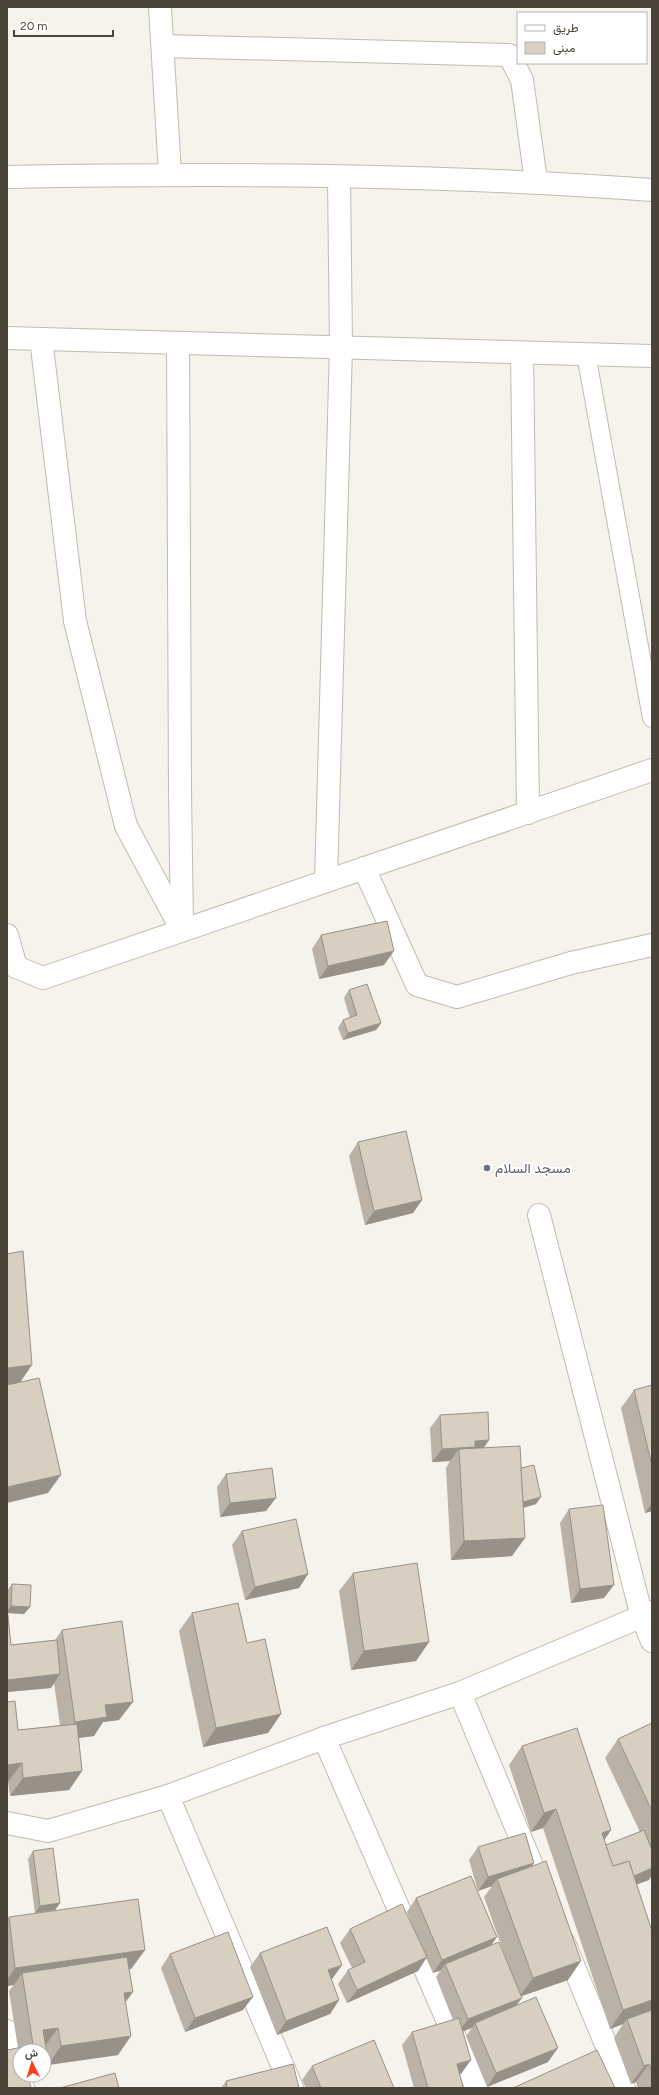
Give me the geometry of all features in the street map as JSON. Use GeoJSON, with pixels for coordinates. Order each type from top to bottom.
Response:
{"type":"FeatureCollection","features":[{"type":"Feature","properties":{"kind":"street"},"geometry":{"type":"LineString","coordinates":[[160,7],[170,174]]}},
{"type":"Feature","properties":{"kind":"street"},"geometry":{"type":"LineString","coordinates":[[163,46],[509,55],[522,80],[536,181]]}},
{"type":"Feature","properties":{"kind":"street"},"geometry":{"type":"LineString","coordinates":[[7,177],[170,174],[536,181],[652,190]]}},
{"type":"Feature","properties":{"kind":"street"},"geometry":{"type":"LineString","coordinates":[[326,881],[341,348],[339,178]]}},
{"type":"Feature","properties":{"kind":"street"},"geometry":{"type":"LineString","coordinates":[[7,338],[652,356]]}},
{"type":"Feature","properties":{"kind":"street"},"geometry":{"type":"LineString","coordinates":[[40,339],[75,621],[126,826],[182,930]]}},
{"type":"Feature","properties":{"kind":"street"},"geometry":{"type":"LineString","coordinates":[[178,343],[182,930]]}},
{"type":"Feature","properties":{"kind":"street"},"geometry":{"type":"LineString","coordinates":[[522,353],[528,813]]}},
{"type":"Feature","properties":{"kind":"street"},"geometry":{"type":"LineString","coordinates":[[7,935],[16,967],[43,978],[652,770]]}},
{"type":"Feature","properties":{"kind":"street"},"geometry":{"type":"LineString","coordinates":[[364,868],[417,985],[456,997],[570,963],[652,945]]}},
{"type":"Feature","properties":{"kind":"street"},"geometry":{"type":"LineString","coordinates":[[539,1216],[647,1615],[652,1641]]}},
{"type":"Feature","properties":{"kind":"street"},"geometry":{"type":"LineString","coordinates":[[7,1823],[48,1831],[168,1796],[324,1738],[460,1693],[647,1615]]}},
{"type":"Feature","properties":{"kind":"street"},"geometry":{"type":"LineString","coordinates":[[460,1693],[539,1883]]}},
{"type":"Feature","properties":{"kind":"street"},"geometry":{"type":"LineString","coordinates":[[324,1738],[477,2088]]}},
{"type":"Feature","properties":{"kind":"street"},"geometry":{"type":"LineString","coordinates":[[168,1796],[292,2088]]}},
{"type":"Feature","properties":{"kind":"street"},"geometry":{"type":"LineString","coordinates":[[557,1927],[624,2088]]}},
{"type":"Feature","properties":{"kind":"street"},"geometry":{"type":"LineString","coordinates":[[7,2031],[23,2088]]}},
{"type":"Feature","properties":{"kind":"lane"},"geometry":{"type":"LineString","coordinates":[[586,354],[652,718]]}},
{"type":"Feature","properties":{"kind":"building"},"geometry":{"type":"Polygon","coordinates":[[[387,921],[394,951],[328,966],[321,935],[387,921]]]}},
{"type":"Feature","properties":{"kind":"building"},"geometry":{"type":"Polygon","coordinates":[[[367,984],[381,1023],[348,1033],[343,1020],[357,1015],[349,990],[367,984]]]}},
{"type":"Feature","properties":{"kind":"building"},"geometry":{"type":"Polygon","coordinates":[[[406,1131],[422,1200],[374,1211],[358,1142],[406,1131]]]}},
{"type":"Feature","properties":{"kind":"building"},"geometry":{"type":"Polygon","coordinates":[[[23,1251],[32,1365],[7,1368],[7,1254],[23,1251]]]}},
{"type":"Feature","properties":{"kind":"building"},"geometry":{"type":"Polygon","coordinates":[[[39,1378],[61,1475],[7,1487],[7,1385],[39,1378]]]}},
{"type":"Feature","properties":{"kind":"building"},"geometry":{"type":"Polygon","coordinates":[[[652,1385],[652,1466],[634,1390],[652,1385]]]}},
{"type":"Feature","properties":{"kind":"building"},"geometry":{"type":"Polygon","coordinates":[[[488,1412],[489,1440],[475,1441],[475,1447],[442,1449],[440,1415],[488,1412]]]}},
{"type":"Feature","properties":{"kind":"building"},"geometry":{"type":"Polygon","coordinates":[[[520,1446],[525,1538],[464,1541],[459,1449],[520,1446]]]}},
{"type":"Feature","properties":{"kind":"building"},"geometry":{"type":"Polygon","coordinates":[[[534,1465],[541,1497],[523,1502],[521,1468],[534,1465]]]}},
{"type":"Feature","properties":{"kind":"building"},"geometry":{"type":"Polygon","coordinates":[[[272,1468],[276,1498],[230,1503],[226,1474],[272,1468]]]}},
{"type":"Feature","properties":{"kind":"building"},"geometry":{"type":"Polygon","coordinates":[[[603,1505],[614,1585],[580,1589],[569,1509],[603,1505]]]}},
{"type":"Feature","properties":{"kind":"building"},"geometry":{"type":"Polygon","coordinates":[[[296,1519],[308,1574],[255,1587],[242,1531],[296,1519]]]}},
{"type":"Feature","properties":{"kind":"building"},"geometry":{"type":"Polygon","coordinates":[[[417,1563],[429,1642],[364,1651],[353,1573],[417,1563]]]}},
{"type":"Feature","properties":{"kind":"building"},"geometry":{"type":"Polygon","coordinates":[[[12,1584],[31,1585],[30,1607],[11,1606],[12,1584]]]}},
{"type":"Feature","properties":{"kind":"building"},"geometry":{"type":"Polygon","coordinates":[[[238,1603],[247,1643],[265,1639],[281,1714],[216,1728],[192,1613],[238,1603]]]}},
{"type":"Feature","properties":{"kind":"building"},"geometry":{"type":"Polygon","coordinates":[[[7,1608],[11,1645],[57,1640],[60,1674],[7,1680],[7,1608]]]}},
{"type":"Feature","properties":{"kind":"building"},"geometry":{"type":"Polygon","coordinates":[[[122,1621],[133,1702],[105,1705],[107,1717],[75,1722],[62,1630],[122,1621]]]}},
{"type":"Feature","properties":{"kind":"building"},"geometry":{"type":"Polygon","coordinates":[[[15,1701],[18,1730],[77,1724],[82,1771],[23,1778],[22,1763],[7,1765],[7,1702],[15,1701]]]}},
{"type":"Feature","properties":{"kind":"building"},"geometry":{"type":"Polygon","coordinates":[[[652,1723],[652,1811],[618,1739],[652,1723]]]}},
{"type":"Feature","properties":{"kind":"building"},"geometry":{"type":"Polygon","coordinates":[[[577,1728],[611,1830],[602,1833],[613,1866],[629,1861],[652,1931],[652,2000],[623,2010],[556,1809],[544,1813],[522,1746],[577,1728]]]}},
{"type":"Feature","properties":{"kind":"building"},"geometry":{"type":"Polygon","coordinates":[[[644,1830],[652,1850],[652,1868],[634,1876],[629,1861],[613,1866],[606,1845],[644,1830]]]}},
{"type":"Feature","properties":{"kind":"building"},"geometry":{"type":"Polygon","coordinates":[[[525,1833],[534,1863],[488,1877],[478,1847],[525,1833]]]}},
{"type":"Feature","properties":{"kind":"building"},"geometry":{"type":"Polygon","coordinates":[[[53,1848],[60,1903],[40,1906],[33,1851],[53,1848]]]}},
{"type":"Feature","properties":{"kind":"building"},"geometry":{"type":"Polygon","coordinates":[[[546,1861],[581,1961],[533,1978],[497,1879],[546,1861]]]}},
{"type":"Feature","properties":{"kind":"building"},"geometry":{"type":"Polygon","coordinates":[[[471,1876],[497,1937],[442,1960],[416,1898],[471,1876]]]}},
{"type":"Feature","properties":{"kind":"building"},"geometry":{"type":"Polygon","coordinates":[[[138,1899],[145,1950],[15,1968],[9,1917],[138,1899]]]}},
{"type":"Feature","properties":{"kind":"building"},"geometry":{"type":"Polygon","coordinates":[[[402,1904],[427,1957],[357,1990],[348,1970],[365,1962],[350,1929],[402,1904]]]}},
{"type":"Feature","properties":{"kind":"building"},"geometry":{"type":"Polygon","coordinates":[[[327,1927],[342,1965],[328,1970],[339,2000],[286,2021],[260,1953],[327,1927]]]}},
{"type":"Feature","properties":{"kind":"building"},"geometry":{"type":"Polygon","coordinates":[[[228,1932],[253,1997],[195,2018],[170,1954],[228,1932]]]}},
{"type":"Feature","properties":{"kind":"building"},"geometry":{"type":"Polygon","coordinates":[[[499,1942],[522,1998],[468,2019],[445,1964],[499,1942]]]}},
{"type":"Feature","properties":{"kind":"building"},"geometry":{"type":"Polygon","coordinates":[[[127,1957],[133,1992],[124,1993],[131,2036],[61,2046],[58,2028],[43,2030],[45,2043],[33,2043],[22,1973],[127,1957]]]}},
{"type":"Feature","properties":{"kind":"building"},"geometry":{"type":"Polygon","coordinates":[[[536,1997],[558,2048],[496,2073],[475,2023],[536,1997]]]}},
{"type":"Feature","properties":{"kind":"building"},"geometry":{"type":"Polygon","coordinates":[[[652,2010],[652,2072],[649,2064],[644,2066],[627,2019],[652,2010]]]}},
{"type":"Feature","properties":{"kind":"building"},"geometry":{"type":"Polygon","coordinates":[[[459,2018],[471,2060],[457,2064],[463,2087],[428,2088],[412,2032],[459,2018]]]}},
{"type":"Feature","properties":{"kind":"building"},"geometry":{"type":"Polygon","coordinates":[[[374,2040],[394,2088],[321,2088],[312,2066],[374,2040]]]}},
{"type":"Feature","properties":{"kind":"building"},"geometry":{"type":"Polygon","coordinates":[[[12,2049],[12,2083],[30,2083],[31,2088],[7,2088],[7,2050],[12,2049]]]}},
{"type":"Feature","properties":{"kind":"building"},"geometry":{"type":"Polygon","coordinates":[[[597,2050],[615,2088],[513,2088],[597,2050]]]}},
{"type":"Feature","properties":{"kind":"building"},"geometry":{"type":"Polygon","coordinates":[[[293,2064],[299,2088],[227,2088],[226,2081],[293,2064]]]}},
{"type":"Feature","properties":{"kind":"building"},"geometry":{"type":"Polygon","coordinates":[[[115,2073],[119,2088],[60,2088],[115,2073]]]}},
{"type":"Feature","properties":{"kind":"place","name":"مسجد السلام"},"geometry":{"type":"Point","coordinates":[487,1168]}}]}
